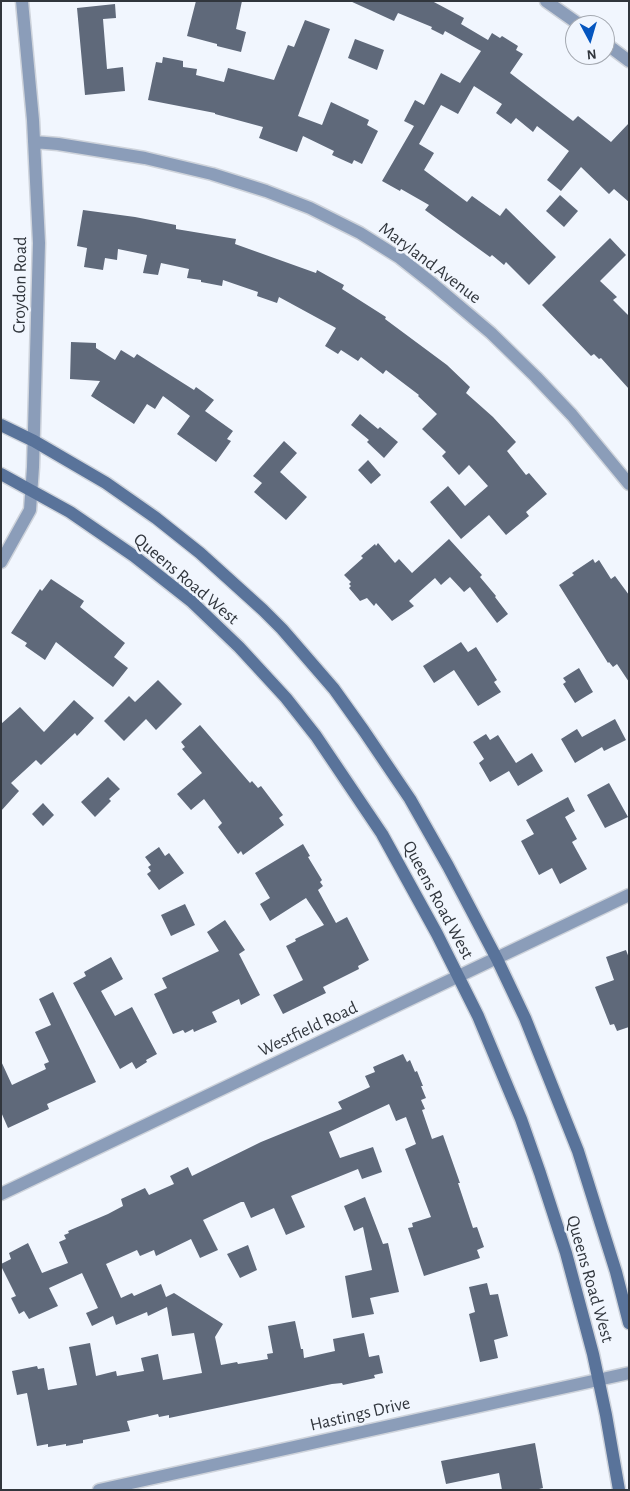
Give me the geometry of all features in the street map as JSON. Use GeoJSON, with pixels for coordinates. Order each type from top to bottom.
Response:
{"type":"FeatureCollection","features":[{"type":"Feature","properties":{"kind":"street","name":"Croydon Road"},"geometry":{"type":"LineString","coordinates":[[1,562],[30,510],[34,441],[39,243],[34,142],[22,1]]}},
{"type":"Feature","properties":{"kind":"street"},"geometry":{"type":"LineString","coordinates":[[546,1],[566,15]]}},
{"type":"Feature","properties":{"kind":"street"},"geometry":{"type":"LineString","coordinates":[[615,50],[629,61]]}},
{"type":"Feature","properties":{"kind":"street","name":"Maryland Avenue"},"geometry":{"type":"LineString","coordinates":[[34,142],[145,158],[206,172],[249,185],[310,208],[360,233],[400,258],[434,284],[491,333],[572,415],[629,484]]}},
{"type":"Feature","properties":{"kind":"street","name":"Queens Road West"},"geometry":{"type":"LineString","coordinates":[[1,425],[34,441],[106,484],[178,535],[263,610],[300,649],[344,702],[410,800],[463,891],[497,959],[539,1052],[578,1151],[616,1272],[629,1323]]}},
{"type":"Feature","properties":{"kind":"street","name":"Queens Road West"},"geometry":{"type":"LineString","coordinates":[[1,474],[77,516],[145,564],[191,602],[243,652],[280,692],[316,736],[365,808],[418,898],[459,977],[501,1071],[540,1173],[576,1288],[599,1381],[618,1490]]}},
{"type":"Feature","properties":{"kind":"street","name":"Westfield Road"},"geometry":{"type":"LineString","coordinates":[[1,1194],[629,895]]}},
{"type":"Feature","properties":{"kind":"street","name":"Hastings Drive"},"geometry":{"type":"LineString","coordinates":[[99,1490],[629,1373]]}},
{"type":"Feature","properties":{"kind":"building"},"geometry":{"type":"Polygon","coordinates":[[[196,1],[242,1],[236,29],[246,32],[241,52],[187,36],[196,1]]]}},
{"type":"Feature","properties":{"kind":"building"},"geometry":{"type":"Polygon","coordinates":[[[350,1],[432,1],[464,18],[461,24],[488,40],[492,33],[500,38],[502,36],[518,46],[516,50],[523,54],[510,73],[573,121],[578,116],[611,142],[629,123],[629,202],[614,189],[609,194],[581,167],[561,191],[547,180],[569,151],[537,126],[533,132],[516,118],[511,124],[496,113],[502,104],[474,86],[458,114],[441,105],[419,144],[434,153],[424,170],[467,202],[472,196],[500,216],[506,208],[556,257],[529,285],[506,262],[504,265],[492,255],[490,257],[425,210],[429,205],[401,189],[400,191],[382,181],[414,126],[404,121],[415,100],[424,105],[441,73],[460,83],[481,51],[445,31],[443,35],[431,29],[432,27],[398,13],[394,21],[350,1]]]}},
{"type":"Feature","properties":{"kind":"building"},"geometry":{"type":"Polygon","coordinates":[[[115,4],[116,18],[103,19],[107,69],[123,67],[125,91],[85,95],[77,8],[115,4]]]}},
{"type":"Feature","properties":{"kind":"building"},"geometry":{"type":"Polygon","coordinates":[[[305,20],[330,29],[298,116],[322,125],[331,102],[369,120],[367,125],[378,131],[362,164],[354,160],[352,164],[332,155],[334,151],[303,136],[297,152],[259,138],[263,127],[215,113],[148,100],[156,62],[162,63],[163,57],[183,61],[183,67],[197,69],[196,75],[224,82],[228,68],[274,80],[288,45],[294,47],[305,20]]]}},
{"type":"Feature","properties":{"kind":"building"},"geometry":{"type":"Polygon","coordinates":[[[355,39],[384,50],[377,70],[348,58],[355,39]]]}},
{"type":"Feature","properties":{"kind":"building"},"geometry":{"type":"Polygon","coordinates":[[[560,195],[578,211],[564,227],[546,211],[560,195]]]}},
{"type":"Feature","properties":{"kind":"building"},"geometry":{"type":"Polygon","coordinates":[[[83,210],[135,217],[176,225],[176,229],[236,239],[235,244],[316,273],[317,270],[344,285],[342,289],[386,317],[385,319],[447,365],[470,387],[466,393],[493,417],[516,442],[507,451],[526,475],[529,473],[547,494],[526,512],[529,516],[506,535],[489,515],[461,539],[430,502],[448,486],[465,506],[488,486],[469,465],[459,475],[442,456],[446,452],[422,429],[437,414],[419,395],[386,370],[383,374],[361,357],[358,361],[341,350],[338,354],[325,346],[336,328],[279,297],[277,303],[257,296],[258,292],[223,280],[222,286],[187,278],[189,269],[161,263],[158,275],[143,273],[147,255],[118,249],[117,260],[105,258],[103,270],[84,267],[87,248],[77,246],[83,210]]]}},
{"type":"Feature","properties":{"kind":"building"},"geometry":{"type":"Polygon","coordinates":[[[610,238],[626,255],[600,281],[617,297],[613,300],[629,316],[629,389],[601,358],[599,359],[594,354],[591,356],[542,305],[610,238]]]}},
{"type":"Feature","properties":{"kind":"building"},"geometry":{"type":"Polygon","coordinates":[[[71,342],[96,343],[96,348],[115,360],[121,350],[134,358],[137,354],[194,390],[196,387],[214,400],[205,411],[233,431],[227,439],[231,441],[216,462],[177,434],[190,416],[163,396],[155,409],[147,404],[134,424],[91,396],[100,381],[70,379],[71,342]]]}},
{"type":"Feature","properties":{"kind":"building"},"geometry":{"type":"Polygon","coordinates":[[[360,414],[398,442],[384,458],[367,442],[369,440],[351,425],[360,414]]]}},
{"type":"Feature","properties":{"kind":"building"},"geometry":{"type":"Polygon","coordinates":[[[284,441],[297,453],[280,472],[307,497],[286,520],[254,492],[262,483],[253,476],[284,441]]]}},
{"type":"Feature","properties":{"kind":"building"},"geometry":{"type":"Polygon","coordinates":[[[368,460],[381,475],[371,484],[358,470],[368,460]]]}},
{"type":"Feature","properties":{"kind":"building"},"geometry":{"type":"Polygon","coordinates":[[[449,539],[482,575],[480,577],[508,614],[497,623],[470,587],[464,592],[450,577],[441,585],[435,578],[409,601],[414,606],[392,621],[376,603],[374,606],[367,598],[360,601],[349,588],[351,582],[344,575],[375,544],[376,546],[378,543],[395,563],[399,559],[412,573],[449,539]]]}},
{"type":"Feature","properties":{"kind":"building"},"geometry":{"type":"Polygon","coordinates":[[[593,559],[595,563],[599,560],[611,579],[615,576],[629,595],[629,682],[617,664],[613,667],[608,663],[559,585],[574,575],[572,573],[593,559]]]}},
{"type":"Feature","properties":{"kind":"building"},"geometry":{"type":"Polygon","coordinates":[[[51,579],[84,601],[80,607],[125,643],[114,657],[128,668],[113,687],[56,642],[45,660],[25,646],[27,643],[11,633],[40,589],[42,591],[51,579]]]}},
{"type":"Feature","properties":{"kind":"building"},"geometry":{"type":"Polygon","coordinates":[[[461,642],[468,652],[476,647],[497,680],[494,682],[501,692],[478,706],[454,670],[434,683],[423,666],[461,642]]]}},
{"type":"Feature","properties":{"kind":"building"},"geometry":{"type":"Polygon","coordinates":[[[579,668],[593,692],[575,703],[563,684],[566,682],[563,678],[579,668]]]}},
{"type":"Feature","properties":{"kind":"building"},"geometry":{"type":"Polygon","coordinates":[[[158,680],[182,704],[156,730],[146,719],[124,741],[104,721],[129,696],[135,702],[158,680]]]}},
{"type":"Feature","properties":{"kind":"building"},"geometry":{"type":"Polygon","coordinates":[[[74,700],[94,718],[77,736],[75,733],[41,765],[36,760],[11,783],[19,791],[1,811],[1,724],[20,707],[44,732],[74,700]]]}},
{"type":"Feature","properties":{"kind":"building"},"geometry":{"type":"Polygon","coordinates":[[[615,719],[626,740],[604,751],[602,747],[575,763],[561,739],[577,729],[582,737],[615,719]]]}},
{"type":"Feature","properties":{"kind":"building"},"geometry":{"type":"Polygon","coordinates":[[[200,725],[250,783],[252,781],[258,788],[261,786],[283,815],[279,818],[284,825],[243,855],[241,851],[238,854],[218,827],[222,823],[204,799],[191,810],[177,794],[202,773],[182,749],[185,747],[181,742],[200,725]]]}},
{"type":"Feature","properties":{"kind":"building"},"geometry":{"type":"Polygon","coordinates":[[[486,734],[490,740],[498,735],[516,763],[532,753],[543,771],[518,786],[509,771],[490,782],[479,763],[484,759],[473,742],[486,734]]]}},
{"type":"Feature","properties":{"kind":"building"},"geometry":{"type":"Polygon","coordinates":[[[108,777],[120,789],[109,799],[111,801],[95,817],[81,802],[108,777]]]}},
{"type":"Feature","properties":{"kind":"building"},"geometry":{"type":"Polygon","coordinates":[[[609,783],[628,817],[605,828],[587,795],[609,783]]]}},
{"type":"Feature","properties":{"kind":"building"},"geometry":{"type":"Polygon","coordinates":[[[568,797],[575,811],[565,817],[577,839],[572,842],[587,869],[560,884],[552,868],[539,875],[521,841],[534,834],[526,820],[568,797]]]}},
{"type":"Feature","properties":{"kind":"building"},"geometry":{"type":"Polygon","coordinates":[[[43,803],[54,815],[43,826],[32,814],[43,803]]]}},
{"type":"Feature","properties":{"kind":"building"},"geometry":{"type":"Polygon","coordinates":[[[303,844],[310,856],[308,857],[322,880],[320,882],[323,886],[318,890],[336,923],[347,917],[369,960],[358,966],[359,969],[323,987],[326,993],[283,1014],[273,995],[303,980],[286,946],[296,941],[295,939],[324,925],[306,898],[270,921],[260,904],[270,898],[255,873],[303,844]]]}},
{"type":"Feature","properties":{"kind":"building"},"geometry":{"type":"Polygon","coordinates":[[[159,847],[165,856],[169,853],[184,873],[159,890],[147,874],[151,871],[148,867],[151,865],[145,857],[159,847]]]}},
{"type":"Feature","properties":{"kind":"building"},"geometry":{"type":"Polygon","coordinates":[[[185,904],[195,925],[171,936],[161,915],[185,904]]]}},
{"type":"Feature","properties":{"kind":"building"},"geometry":{"type":"Polygon","coordinates":[[[225,920],[245,950],[239,954],[260,995],[241,1005],[239,999],[212,1012],[217,1022],[194,1032],[193,1029],[185,1033],[183,1030],[173,1034],[154,994],[167,988],[162,978],[219,951],[207,932],[225,920]]]}},
{"type":"Feature","properties":{"kind":"building"},"geometry":{"type":"Polygon","coordinates":[[[626,950],[629,958],[629,1027],[617,1031],[614,1024],[610,1025],[595,987],[614,980],[606,957],[626,950]]]}},
{"type":"Feature","properties":{"kind":"building"},"geometry":{"type":"Polygon","coordinates":[[[111,957],[123,979],[101,991],[115,1016],[132,1007],[157,1054],[146,1060],[147,1062],[136,1069],[132,1062],[120,1069],[73,983],[86,976],[84,972],[111,957]]]}},
{"type":"Feature","properties":{"kind":"building"},"geometry":{"type":"Polygon","coordinates":[[[53,992],[96,1082],[47,1104],[49,1109],[8,1128],[1,1112],[1,1061],[12,1085],[46,1069],[44,1064],[49,1062],[35,1032],[51,1025],[39,999],[53,992]]]}},
{"type":"Feature","properties":{"kind":"building"},"geometry":{"type":"Polygon","coordinates":[[[403,1054],[407,1062],[410,1060],[415,1072],[417,1071],[423,1086],[421,1086],[426,1098],[421,1100],[425,1109],[422,1110],[432,1139],[443,1135],[473,1228],[477,1227],[484,1247],[477,1250],[480,1258],[424,1276],[408,1228],[413,1227],[412,1223],[431,1217],[405,1149],[416,1144],[406,1117],[396,1121],[389,1104],[329,1132],[340,1158],[373,1147],[382,1172],[362,1179],[358,1169],[291,1196],[305,1227],[286,1235],[274,1208],[251,1218],[244,1202],[241,1202],[203,1220],[218,1250],[200,1258],[191,1239],[156,1256],[154,1250],[140,1256],[137,1250],[106,1264],[121,1298],[132,1293],[134,1296],[161,1284],[166,1297],[174,1293],[223,1324],[215,1337],[221,1365],[268,1359],[267,1354],[273,1353],[268,1326],[295,1321],[304,1358],[335,1351],[333,1339],[364,1333],[369,1357],[379,1355],[383,1373],[374,1375],[375,1378],[343,1385],[342,1383],[332,1384],[169,1418],[169,1415],[159,1417],[158,1414],[127,1421],[130,1431],[83,1440],[83,1443],[66,1446],[66,1444],[48,1447],[48,1444],[37,1446],[27,1393],[17,1395],[12,1371],[37,1366],[38,1369],[44,1368],[48,1390],[77,1385],[69,1347],[90,1343],[96,1376],[116,1371],[117,1376],[144,1371],[141,1358],[158,1354],[163,1380],[202,1373],[194,1333],[172,1336],[167,1307],[148,1316],[147,1312],[116,1325],[113,1316],[92,1326],[86,1313],[98,1308],[82,1273],[49,1288],[58,1306],[29,1319],[24,1311],[19,1314],[11,1298],[16,1296],[1,1266],[1,1264],[11,1259],[9,1253],[28,1243],[42,1273],[68,1263],[59,1242],[66,1239],[64,1235],[69,1233],[68,1231],[123,1206],[121,1199],[145,1188],[149,1195],[174,1184],[170,1176],[188,1167],[192,1176],[261,1142],[342,1109],[338,1102],[370,1087],[365,1076],[375,1072],[373,1067],[403,1054]]]}},
{"type":"Feature","properties":{"kind":"building"},"geometry":{"type":"Polygon","coordinates":[[[365,1197],[383,1244],[388,1243],[399,1292],[370,1298],[374,1314],[352,1318],[345,1276],[372,1270],[363,1227],[354,1231],[344,1206],[365,1197]]]}},
{"type":"Feature","properties":{"kind":"building"},"geometry":{"type":"Polygon","coordinates":[[[248,1245],[257,1270],[240,1278],[227,1254],[248,1245]]]}},
{"type":"Feature","properties":{"kind":"building"},"geometry":{"type":"Polygon","coordinates":[[[487,1283],[490,1295],[498,1294],[508,1336],[494,1340],[498,1358],[480,1362],[469,1314],[475,1312],[469,1287],[487,1283]]]}},
{"type":"Feature","properties":{"kind":"building"},"geometry":{"type":"Polygon","coordinates":[[[535,1443],[543,1488],[535,1490],[502,1490],[499,1473],[446,1484],[441,1461],[535,1443]]]}}]}
